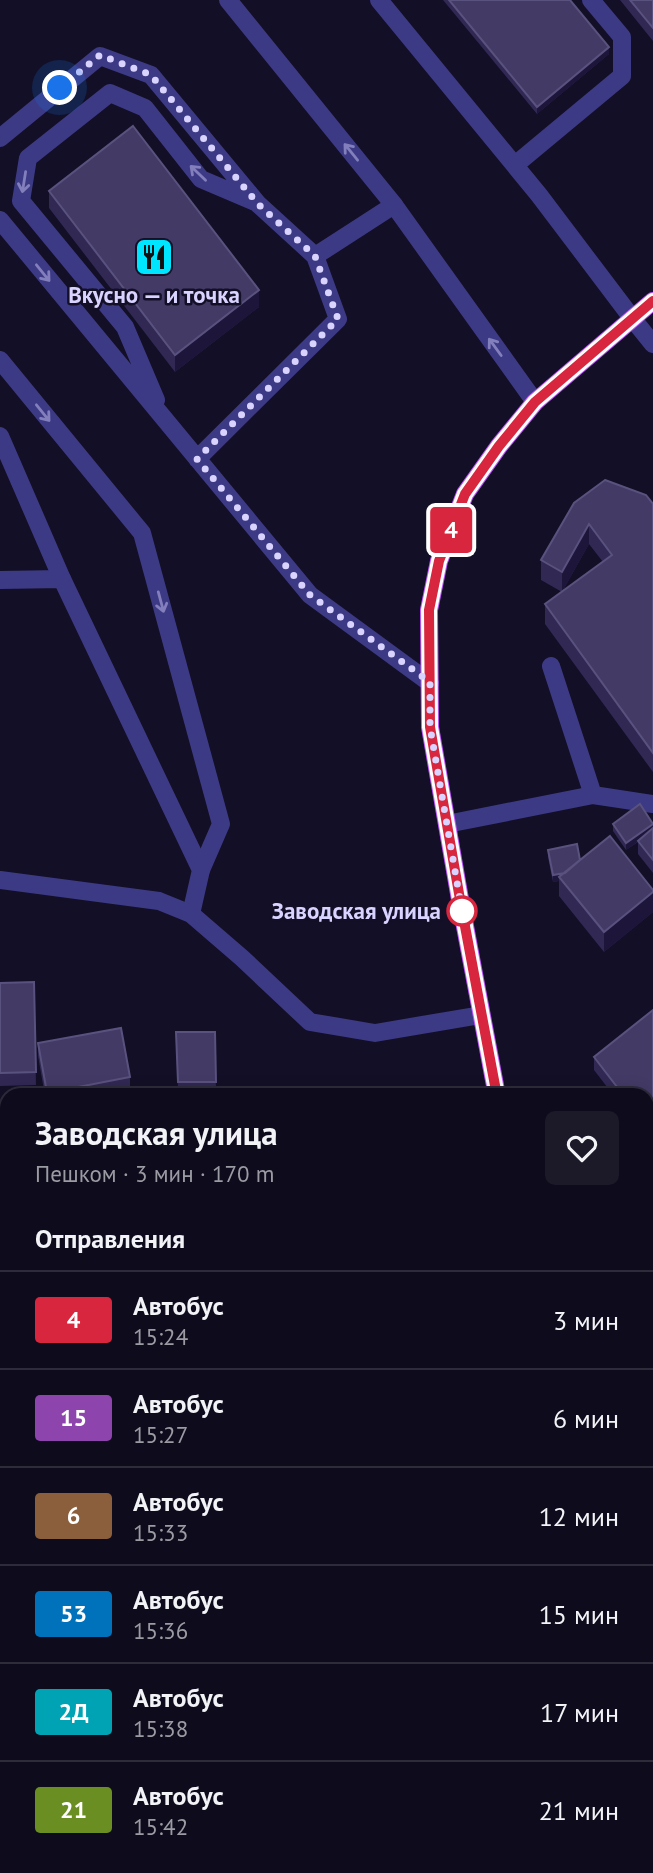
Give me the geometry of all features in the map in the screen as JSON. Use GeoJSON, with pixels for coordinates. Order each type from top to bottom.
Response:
{"type":"FeatureCollection","features":[{"type":"Feature","properties":{"kind":"main road"},"geometry":{"type":"LineString","coordinates":[[495,1088],[430,727],[429,610],[439,561],[465,494],[499,446],[535,402],[653,301]]}},
{"type":"Feature","properties":{"kind":"street"},"geometry":{"type":"LineString","coordinates":[[228,0],[394,205],[535,402]]}},
{"type":"Feature","properties":{"kind":"street"},"geometry":{"type":"LineString","coordinates":[[379,0],[514,165],[653,344]]}},
{"type":"Feature","properties":{"kind":"street"},"geometry":{"type":"LineString","coordinates":[[514,165],[622,76],[622,37],[591,0]]}},
{"type":"Feature","properties":{"kind":"street"},"geometry":{"type":"LineString","coordinates":[[0,138],[100,55],[151,75],[258,204],[315,256],[338,319],[197,459]]}},
{"type":"Feature","properties":{"kind":"street"},"geometry":{"type":"LineString","coordinates":[[164,419],[125,327],[21,201],[28,158],[110,93],[145,108],[201,179],[258,204]]}},
{"type":"Feature","properties":{"kind":"street"},"geometry":{"type":"LineString","coordinates":[[315,256],[394,205]]}},
{"type":"Feature","properties":{"kind":"street"},"geometry":{"type":"LineString","coordinates":[[0,220],[310,595],[430,682]]}},
{"type":"Feature","properties":{"kind":"street"},"geometry":{"type":"LineString","coordinates":[[0,360],[142,533],[221,824],[201,870],[191,914]]}},
{"type":"Feature","properties":{"kind":"street"},"geometry":{"type":"LineString","coordinates":[[0,436],[62,579],[201,870]]}},
{"type":"Feature","properties":{"kind":"street"},"geometry":{"type":"LineString","coordinates":[[0,580],[62,579]]}},
{"type":"Feature","properties":{"kind":"street"},"geometry":{"type":"LineString","coordinates":[[551,666],[593,795]]}},
{"type":"Feature","properties":{"kind":"street"},"geometry":{"type":"LineString","coordinates":[[447,824],[593,795],[653,804]]}},
{"type":"Feature","properties":{"kind":"street"},"geometry":{"type":"LineString","coordinates":[[0,880],[159,901],[191,914],[310,1022],[375,1033],[481,1015]]}},
{"type":"Feature","properties":{"kind":"building"},"geometry":{"type":"Polygon","coordinates":[[[449,0],[570,0],[609,47],[537,107],[449,0]]]}},
{"type":"Feature","properties":{"kind":"building"},"geometry":{"type":"Polygon","coordinates":[[[630,0],[653,0],[653,28],[630,0]]]}},
{"type":"Feature","properties":{"kind":"building","name":"Вкусно — и точка"},"geometry":{"type":"Polygon","coordinates":[[[133,126],[259,290],[175,355],[49,191],[133,126]]]}},
{"type":"Feature","properties":{"kind":"building"},"geometry":{"type":"Polygon","coordinates":[[[605,480],[646,495],[653,504],[653,753],[545,604],[612,555],[589,524],[562,572],[541,560],[574,503],[605,480]]]}},
{"type":"Feature","properties":{"kind":"building"},"geometry":{"type":"Polygon","coordinates":[[[640,804],[653,824],[626,843],[613,824],[640,804]]]}},
{"type":"Feature","properties":{"kind":"building"},"geometry":{"type":"Polygon","coordinates":[[[653,828],[653,860],[638,841],[653,828]]]}},
{"type":"Feature","properties":{"kind":"building"},"geometry":{"type":"Polygon","coordinates":[[[610,836],[653,892],[604,932],[559,877],[610,836]]]}},
{"type":"Feature","properties":{"kind":"building"},"geometry":{"type":"Polygon","coordinates":[[[577,844],[580,860],[565,873],[553,875],[548,850],[577,844]]]}},
{"type":"Feature","properties":{"kind":"building"},"geometry":{"type":"Polygon","coordinates":[[[34,982],[36,1072],[0,1073],[0,983],[34,982]]]}},
{"type":"Feature","properties":{"kind":"building"},"geometry":{"type":"Polygon","coordinates":[[[653,1010],[653,1088],[618,1088],[594,1057],[653,1010]]]}},
{"type":"Feature","properties":{"kind":"building"},"geometry":{"type":"Polygon","coordinates":[[[121,1028],[130,1077],[73,1088],[46,1088],[38,1043],[121,1028]]]}},
{"type":"Feature","properties":{"kind":"building"},"geometry":{"type":"Polygon","coordinates":[[[176,1032],[215,1032],[216,1082],[178,1082],[176,1032]]]}},
{"type":"Feature","properties":{"kind":"bus line","name":"4"},"geometry":{"type":"LineString","coordinates":[[495,1088],[430,727],[429,610],[439,561],[465,494],[499,446],[535,402],[653,301]]}},
{"type":"Feature","properties":{"kind":"place","name":"Вкусно — и точка"},"geometry":{"type":"Point","coordinates":[154,257]}},
{"type":"Feature","properties":{"kind":"place","name":"Заводская улица"},"geometry":{"type":"Point","coordinates":[462,911]}},
{"type":"Feature","properties":{"kind":"route"},"geometry":{"type":"LineString","coordinates":[[60,88],[100,55],[151,75],[258,204],[315,256],[338,319],[197,459],[310,595],[430,682],[430,727],[462,911]]}}]}
